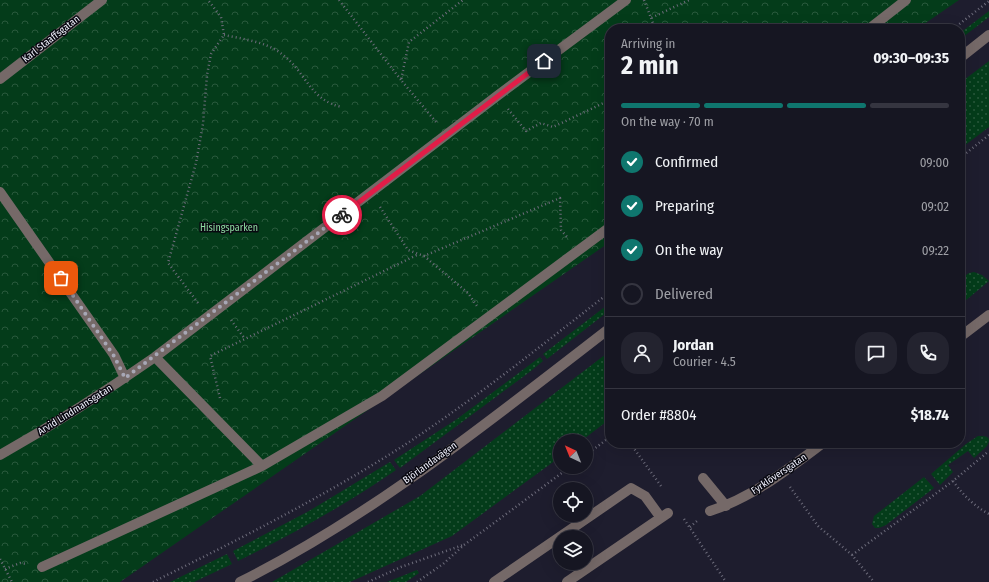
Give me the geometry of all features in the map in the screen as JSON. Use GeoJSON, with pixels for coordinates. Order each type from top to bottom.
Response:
{"type":"FeatureCollection","features":[{"type":"Feature","properties":{"kind":"street","name":"Karl Staaffsgatan"},"geometry":{"type":"LineString","coordinates":[[0,79],[102,0]]}},
{"type":"Feature","properties":{"kind":"street","name":"Arvid Lindmansgatan"},"geometry":{"type":"LineString","coordinates":[[0,455],[32,437],[125,378],[155,357],[497,96],[626,0]]}},
{"type":"Feature","properties":{"kind":"street"},"geometry":{"type":"LineString","coordinates":[[875,24],[906,0]]}},
{"type":"Feature","properties":{"kind":"street"},"geometry":{"type":"LineString","coordinates":[[965,54],[989,35]]}},
{"type":"Feature","properties":{"kind":"street"},"geometry":{"type":"LineString","coordinates":[[0,192],[102,338],[114,356],[125,378]]}},
{"type":"Feature","properties":{"kind":"street"},"geometry":{"type":"LineString","coordinates":[[42,567],[262,466],[382,396],[605,231]]}},
{"type":"Feature","properties":{"kind":"street"},"geometry":{"type":"LineString","coordinates":[[965,333],[989,315]]}},
{"type":"Feature","properties":{"kind":"street","name":"Björlandavägen"},"geometry":{"type":"LineString","coordinates":[[240,582],[324,534],[415,475],[605,332]]}},
{"type":"Feature","properties":{"kind":"street"},"geometry":{"type":"LineString","coordinates":[[155,357],[262,466]]}},
{"type":"Feature","properties":{"kind":"street","name":"Fyrklöversgatan"},"geometry":{"type":"LineString","coordinates":[[710,511],[726,506],[762,488],[816,448]]}},
{"type":"Feature","properties":{"kind":"street"},"geometry":{"type":"LineString","coordinates":[[703,478],[726,506]]}},
{"type":"Feature","properties":{"kind":"street"},"geometry":{"type":"LineString","coordinates":[[494,582],[631,488],[645,496],[664,515],[567,582]]}},
{"type":"Feature","properties":{"kind":"path"},"geometry":{"type":"LineString","coordinates":[[200,305],[168,263],[196,163],[211,54],[224,35],[221,17],[208,0]]}},
{"type":"Feature","properties":{"kind":"path"},"geometry":{"type":"LineString","coordinates":[[339,0],[437,124]]}},
{"type":"Feature","properties":{"kind":"path"},"geometry":{"type":"LineString","coordinates":[[401,80],[409,42],[463,0]]}},
{"type":"Feature","properties":{"kind":"path"},"geometry":{"type":"LineString","coordinates":[[644,0],[653,24]]}},
{"type":"Feature","properties":{"kind":"path"},"geometry":{"type":"LineString","coordinates":[[651,18],[689,0]]}},
{"type":"Feature","properties":{"kind":"path"},"geometry":{"type":"LineString","coordinates":[[959,24],[989,1]]}},
{"type":"Feature","properties":{"kind":"path"},"geometry":{"type":"LineString","coordinates":[[224,35],[254,41],[281,53],[292,62],[322,100],[329,104],[342,107]]}},
{"type":"Feature","properties":{"kind":"path"},"geometry":{"type":"LineString","coordinates":[[497,96],[526,131],[541,123],[553,127],[605,102]]}},
{"type":"Feature","properties":{"kind":"path"},"geometry":{"type":"LineString","coordinates":[[965,154],[989,135]]}},
{"type":"Feature","properties":{"kind":"path"},"geometry":{"type":"LineString","coordinates":[[371,193],[408,250],[424,256],[468,293],[487,319]]}},
{"type":"Feature","properties":{"kind":"path"},"geometry":{"type":"LineString","coordinates":[[424,256],[560,198],[561,230],[578,251]]}},
{"type":"Feature","properties":{"kind":"path"},"geometry":{"type":"LineString","coordinates":[[208,411],[220,398],[210,356],[419,254]]}},
{"type":"Feature","properties":{"kind":"path"},"geometry":{"type":"LineString","coordinates":[[153,582],[286,513],[403,446],[482,391],[605,296]]}},
{"type":"Feature","properties":{"kind":"path"},"geometry":{"type":"LineString","coordinates":[[221,306],[245,339]]}},
{"type":"Feature","properties":{"kind":"path"},"geometry":{"type":"LineString","coordinates":[[593,450],[605,441]]}},
{"type":"Feature","properties":{"kind":"path"},"geometry":{"type":"LineString","coordinates":[[852,555],[953,481],[989,451]]}},
{"type":"Feature","properties":{"kind":"path"},"geometry":{"type":"LineString","coordinates":[[417,582],[443,564],[464,545],[560,474]]}},
{"type":"Feature","properties":{"kind":"path"},"geometry":{"type":"LineString","coordinates":[[953,481],[961,492],[978,508],[989,514]]}},
{"type":"Feature","properties":{"kind":"path"},"geometry":{"type":"LineString","coordinates":[[792,492],[818,526],[852,555],[874,582]]}},
{"type":"Feature","properties":{"kind":"path"},"geometry":{"type":"LineString","coordinates":[[368,582],[401,567],[464,545]]}},
{"type":"Feature","properties":{"kind":"path"},"geometry":{"type":"LineString","coordinates":[[0,559],[12,582]]}},
{"type":"Feature","properties":{"kind":"path"},"geometry":{"type":"LineString","coordinates":[[5,569],[20,563],[42,567]]}},
{"type":"Feature","properties":{"kind":"green space","name":"Hisingsparken"},"geometry":{"type":"Polygon","coordinates":[[[0,0],[959,0],[924,24],[605,24],[605,245],[120,582],[0,582],[0,0]]]}},
{"type":"Feature","properties":{"kind":"green space"},"geometry":{"type":"Polygon","coordinates":[[[989,11],[989,17],[965,35],[965,29],[989,11]]]}},
{"type":"Feature","properties":{"kind":"green space"},"geometry":{"type":"Polygon","coordinates":[[[989,61],[989,127],[965,145],[965,79],[989,61]]]}},
{"type":"Feature","properties":{"kind":"green space"},"geometry":{"type":"Polygon","coordinates":[[[974,272],[982,275],[989,281],[965,301],[965,276],[974,272]]]}},
{"type":"Feature","properties":{"kind":"green space"},"geometry":{"type":"Polygon","coordinates":[[[605,307],[605,314],[547,359],[543,354],[605,307]]]}},
{"type":"Feature","properties":{"kind":"green space"},"geometry":{"type":"Polygon","coordinates":[[[605,355],[605,423],[590,434],[553,434],[553,462],[452,536],[350,582],[272,582],[420,496],[605,355]]]}},
{"type":"Feature","properties":{"kind":"green space"},"geometry":{"type":"Polygon","coordinates":[[[540,357],[543,361],[531,371],[400,468],[394,460],[457,419],[540,357]]]}},
{"type":"Feature","properties":{"kind":"green space"},"geometry":{"type":"Polygon","coordinates":[[[978,436],[985,436],[989,439],[987,446],[974,458],[968,451],[948,465],[953,472],[940,485],[931,474],[961,448],[965,448],[966,444],[978,436]]]}},
{"type":"Feature","properties":{"kind":"green space"},"geometry":{"type":"Polygon","coordinates":[[[390,462],[396,470],[377,483],[279,540],[238,561],[233,551],[309,511],[390,462]]]}},
{"type":"Feature","properties":{"kind":"green space"},"geometry":{"type":"Polygon","coordinates":[[[924,477],[934,488],[886,525],[875,528],[872,524],[874,516],[924,477]]]}},
{"type":"Feature","properties":{"kind":"green space"},"geometry":{"type":"Polygon","coordinates":[[[227,554],[232,564],[194,582],[170,582],[227,554]]]}},
{"type":"Feature","properties":{"kind":"green space"},"geometry":{"type":"Polygon","coordinates":[[[417,570],[419,573],[406,582],[387,582],[417,570]]]}},
{"type":"Feature","properties":{"kind":"way so far"},"geometry":{"type":"LineString","coordinates":[[61,278],[114,356],[125,378],[155,357],[342,215]]}},
{"type":"Feature","properties":{"kind":"route"},"geometry":{"type":"LineString","coordinates":[[342,215],[544,61]]}}]}
